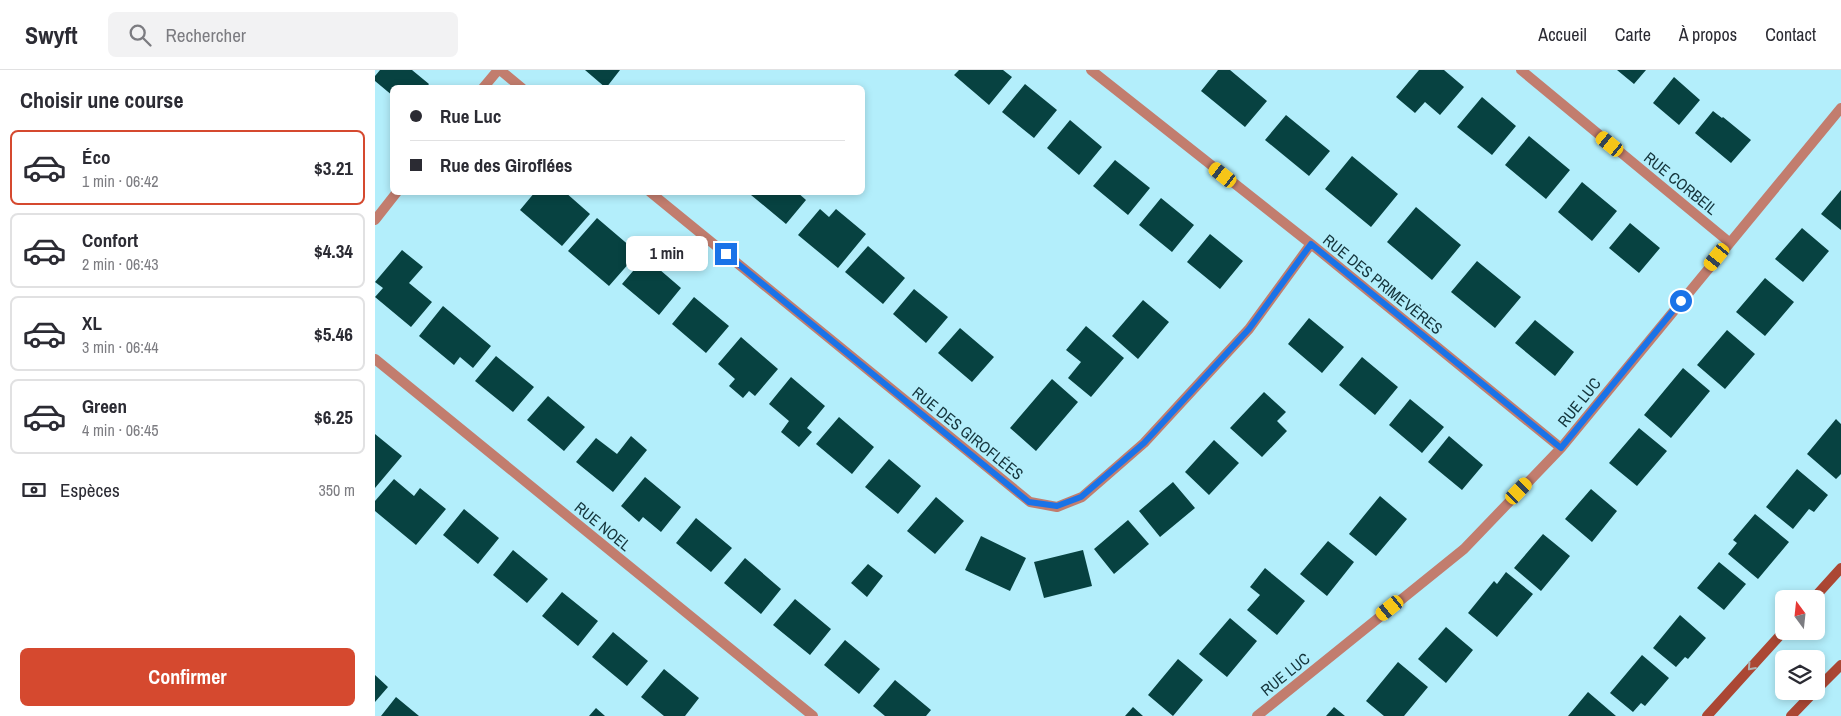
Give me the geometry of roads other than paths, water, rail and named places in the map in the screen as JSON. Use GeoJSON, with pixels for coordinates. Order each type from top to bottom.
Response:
{"type":"FeatureCollection","features":[{"type":"Feature","properties":{"kind":"street"},"geometry":{"type":"LineString","coordinates":[[486,85],[499,70],[518,85]]}},
{"type":"Feature","properties":{"kind":"street","name":"RUE DES PRIMEVÈRES"},"geometry":{"type":"LineString","coordinates":[[1091,70],[1311,244],[1561,448]]}},
{"type":"Feature","properties":{"kind":"street","name":"RUE CORBEIL"},"geometry":{"type":"LineString","coordinates":[[1521,70],[1729,242]]}},
{"type":"Feature","properties":{"kind":"street","name":"RUE LUC"},"geometry":{"type":"LineString","coordinates":[[1257,716],[1464,549],[1561,448],[1841,108]]}},
{"type":"Feature","properties":{"kind":"street"},"geometry":{"type":"LineString","coordinates":[[375,220],[395,195]]}},
{"type":"Feature","properties":{"kind":"street","name":"RUE DES GIROFLÉES"},"geometry":{"type":"LineString","coordinates":[[654,195],[1029,502],[1057,506],[1081,497],[1144,443],[1249,329],[1311,244]]}},
{"type":"Feature","properties":{"kind":"street","name":"RUE NOEL"},"geometry":{"type":"LineString","coordinates":[[375,359],[813,716]]}},
{"type":"Feature","properties":{"kind":"street"},"geometry":{"type":"LineString","coordinates":[[1821,590],[1841,568]]}},
{"type":"Feature","properties":{"kind":"street"},"geometry":{"type":"LineString","coordinates":[[1707,716],[1776,640]]}},
{"type":"Feature","properties":{"kind":"street"},"geometry":{"type":"LineString","coordinates":[[1825,682],[1841,665]]}},
{"type":"Feature","properties":{"kind":"street"},"geometry":{"type":"LineString","coordinates":[[1791,716],[1807,700]]}}]}
